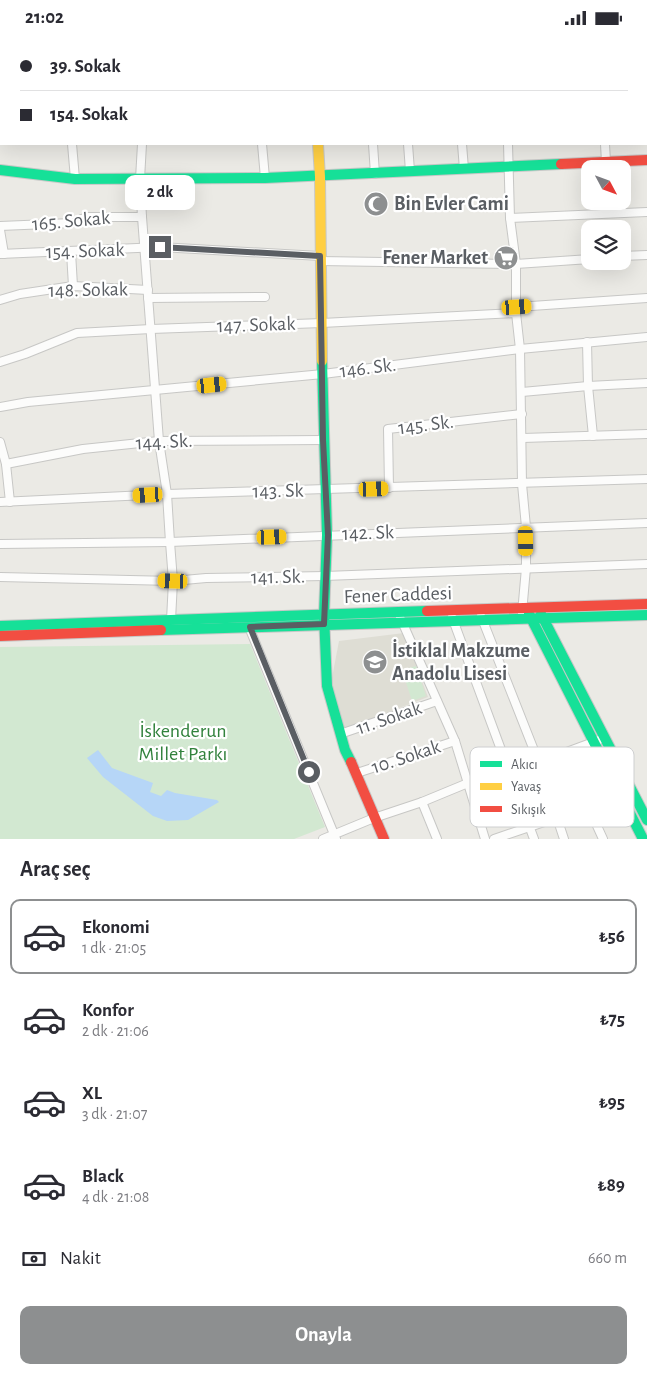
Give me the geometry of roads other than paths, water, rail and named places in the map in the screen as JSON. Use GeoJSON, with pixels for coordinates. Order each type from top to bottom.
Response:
{"type":"FeatureCollection","features":[{"type":"Feature","properties":{"kind":"street"},"geometry":{"type":"LineString","coordinates":[[72,145],[75,179]]}},
{"type":"Feature","properties":{"kind":"street"},"geometry":{"type":"LineString","coordinates":[[142,145],[140,179],[142,217],[159,441],[167,494],[173,581],[170,620]]}},
{"type":"Feature","properties":{"kind":"street"},"geometry":{"type":"LineString","coordinates":[[262,145],[265,178]]}},
{"type":"Feature","properties":{"kind":"street"},"geometry":{"type":"LineString","coordinates":[[318,145],[323,440],[328,535],[324,619],[327,685],[345,750],[357,773],[384,839]]}},
{"type":"Feature","properties":{"kind":"street"},"geometry":{"type":"LineString","coordinates":[[373,145],[374,174]]}},
{"type":"Feature","properties":{"kind":"street"},"geometry":{"type":"LineString","coordinates":[[408,145],[410,171]]}},
{"type":"Feature","properties":{"kind":"street"},"geometry":{"type":"LineString","coordinates":[[462,145],[464,169]]}},
{"type":"Feature","properties":{"kind":"street"},"geometry":{"type":"LineString","coordinates":[[508,145],[510,218],[516,264],[522,392],[522,484],[526,527],[528,612],[597,747]]}},
{"type":"Feature","properties":{"kind":"street"},"geometry":{"type":"LineString","coordinates":[[605,145],[606,160]]}},
{"type":"Feature","properties":{"kind":"street"},"geometry":{"type":"LineString","coordinates":[[631,161],[647,160]]}},
{"type":"Feature","properties":{"kind":"street"},"geometry":{"type":"LineString","coordinates":[[0,170],[75,179],[265,178],[320,177],[581,163]]}},
{"type":"Feature","properties":{"kind":"street"},"geometry":{"type":"LineString","coordinates":[[510,218],[647,212]]}},
{"type":"Feature","properties":{"kind":"street","name":"165. Sokak"},"geometry":{"type":"LineString","coordinates":[[0,228],[72,223],[87,217],[142,217]]}},
{"type":"Feature","properties":{"kind":"street"},"geometry":{"type":"LineString","coordinates":[[0,228],[2,254]]}},
{"type":"Feature","properties":{"kind":"street","name":"154. Sokak"},"geometry":{"type":"LineString","coordinates":[[2,254],[160,247],[320,259],[516,264],[581,260]]}},
{"type":"Feature","properties":{"kind":"street"},"geometry":{"type":"LineString","coordinates":[[71,252],[73,287]]}},
{"type":"Feature","properties":{"kind":"street"},"geometry":{"type":"LineString","coordinates":[[631,256],[647,255]]}},
{"type":"Feature","properties":{"kind":"street","name":"148. Sokak"},"geometry":{"type":"LineString","coordinates":[[0,300],[20,294],[73,287],[148,294],[264,297]]}},
{"type":"Feature","properties":{"kind":"street","name":"147. Sokak"},"geometry":{"type":"LineString","coordinates":[[0,362],[77,333],[322,323],[517,310],[647,298]]}},
{"type":"Feature","properties":{"kind":"street","name":"146. Sk."},"geometry":{"type":"LineString","coordinates":[[0,407],[323,374],[520,349],[647,337]]}},
{"type":"Feature","properties":{"kind":"street"},"geometry":{"type":"LineString","coordinates":[[587,342],[588,386],[593,436]]}},
{"type":"Feature","properties":{"kind":"street"},"geometry":{"type":"LineString","coordinates":[[522,392],[647,383]]}},
{"type":"Feature","properties":{"kind":"street","name":"145. Sk."},"geometry":{"type":"LineString","coordinates":[[389,488],[388,429],[522,414]]}},
{"type":"Feature","properties":{"kind":"street"},"geometry":{"type":"LineString","coordinates":[[522,438],[647,434]]}},
{"type":"Feature","properties":{"kind":"street","name":"144. Sk."},"geometry":{"type":"LineString","coordinates":[[6,464],[84,449],[159,441],[323,440]]}},
{"type":"Feature","properties":{"kind":"street"},"geometry":{"type":"LineString","coordinates":[[0,442],[6,464],[10,502]]}},
{"type":"Feature","properties":{"kind":"street","name":"143. Sk"},"geometry":{"type":"LineString","coordinates":[[0,502],[167,494],[647,479]]}},
{"type":"Feature","properties":{"kind":"street","name":"142. Sk"},"geometry":{"type":"LineString","coordinates":[[0,544],[170,542],[647,523]]}},
{"type":"Feature","properties":{"kind":"street","name":"141. Sk."},"geometry":{"type":"LineString","coordinates":[[0,577],[173,581],[206,578],[325,576],[526,567],[647,564]]}},
{"type":"Feature","properties":{"kind":"street","name":"Fener Caddesi"},"geometry":{"type":"LineString","coordinates":[[0,627],[170,620],[324,619],[403,622],[454,621],[480,615],[647,605]]}},
{"type":"Feature","properties":{"kind":"street"},"geometry":{"type":"LineString","coordinates":[[448,611],[454,621],[500,747]]}},
{"type":"Feature","properties":{"kind":"street","name":"Fener Caddesi"},"geometry":{"type":"LineString","coordinates":[[0,637],[250,627],[397,612],[448,611],[480,615]]}},
{"type":"Feature","properties":{"kind":"street"},"geometry":{"type":"LineString","coordinates":[[397,612],[454,741],[470,790]]}},
{"type":"Feature","properties":{"kind":"street"},"geometry":{"type":"LineString","coordinates":[[528,612],[543,618],[647,615]]}},
{"type":"Feature","properties":{"kind":"street"},"geometry":{"type":"LineString","coordinates":[[480,615],[533,747]]}},
{"type":"Feature","properties":{"kind":"street"},"geometry":{"type":"LineString","coordinates":[[543,618],[610,747]]}},
{"type":"Feature","properties":{"kind":"street"},"geometry":{"type":"LineString","coordinates":[[250,627],[336,837]]}},
{"type":"Feature","properties":{"kind":"street","name":"11. Sokak"},"geometry":{"type":"LineString","coordinates":[[340,734],[437,701]]}},
{"type":"Feature","properties":{"kind":"street"},"geometry":{"type":"LineString","coordinates":[[580,747],[605,738]]}},
{"type":"Feature","properties":{"kind":"street","name":"10. Sokak"},"geometry":{"type":"LineString","coordinates":[[357,773],[454,741]]}},
{"type":"Feature","properties":{"kind":"street"},"geometry":{"type":"LineString","coordinates":[[323,839],[336,837],[374,818],[422,802],[468,783]]}},
{"type":"Feature","properties":{"kind":"street"},"geometry":{"type":"LineString","coordinates":[[634,795],[647,820]]}},
{"type":"Feature","properties":{"kind":"street"},"geometry":{"type":"LineString","coordinates":[[422,802],[437,839]]}},
{"type":"Feature","properties":{"kind":"street"},"geometry":{"type":"LineString","coordinates":[[634,821],[643,839]]}},
{"type":"Feature","properties":{"kind":"street"},"geometry":{"type":"LineString","coordinates":[[481,827],[485,839]]}},
{"type":"Feature","properties":{"kind":"street"},"geometry":{"type":"LineString","coordinates":[[494,839],[530,827],[534,839]]}},
{"type":"Feature","properties":{"kind":"street"},"geometry":{"type":"LineString","coordinates":[[560,827],[564,839]]}},
{"type":"Feature","properties":{"kind":"street"},"geometry":{"type":"LineString","coordinates":[[598,827],[603,839]]}},
{"type":"Feature","properties":{"kind":"water"},"geometry":{"type":"Polygon","coordinates":[[[98,750],[112,768],[153,783],[150,792],[161,796],[167,790],[219,802],[188,820],[167,821],[153,816],[103,777],[87,758],[98,750]]]}},
{"type":"Feature","properties":{"kind":"place","name":"Bin Evler Cami"},"geometry":{"type":"Point","coordinates":[376,204]}},
{"type":"Feature","properties":{"kind":"place","name":"Fener Market"},"geometry":{"type":"Point","coordinates":[506,258]}},
{"type":"Feature","properties":{"kind":"place","name":"İstiklal Makzume Anadolu Lisesi"},"geometry":{"type":"Point","coordinates":[375,662]}},
{"type":"Feature","properties":{"kind":"park label","name":"İskenderun Millet Parkı"},"geometry":{"type":"Point","coordinates":[183,742]}}]}
